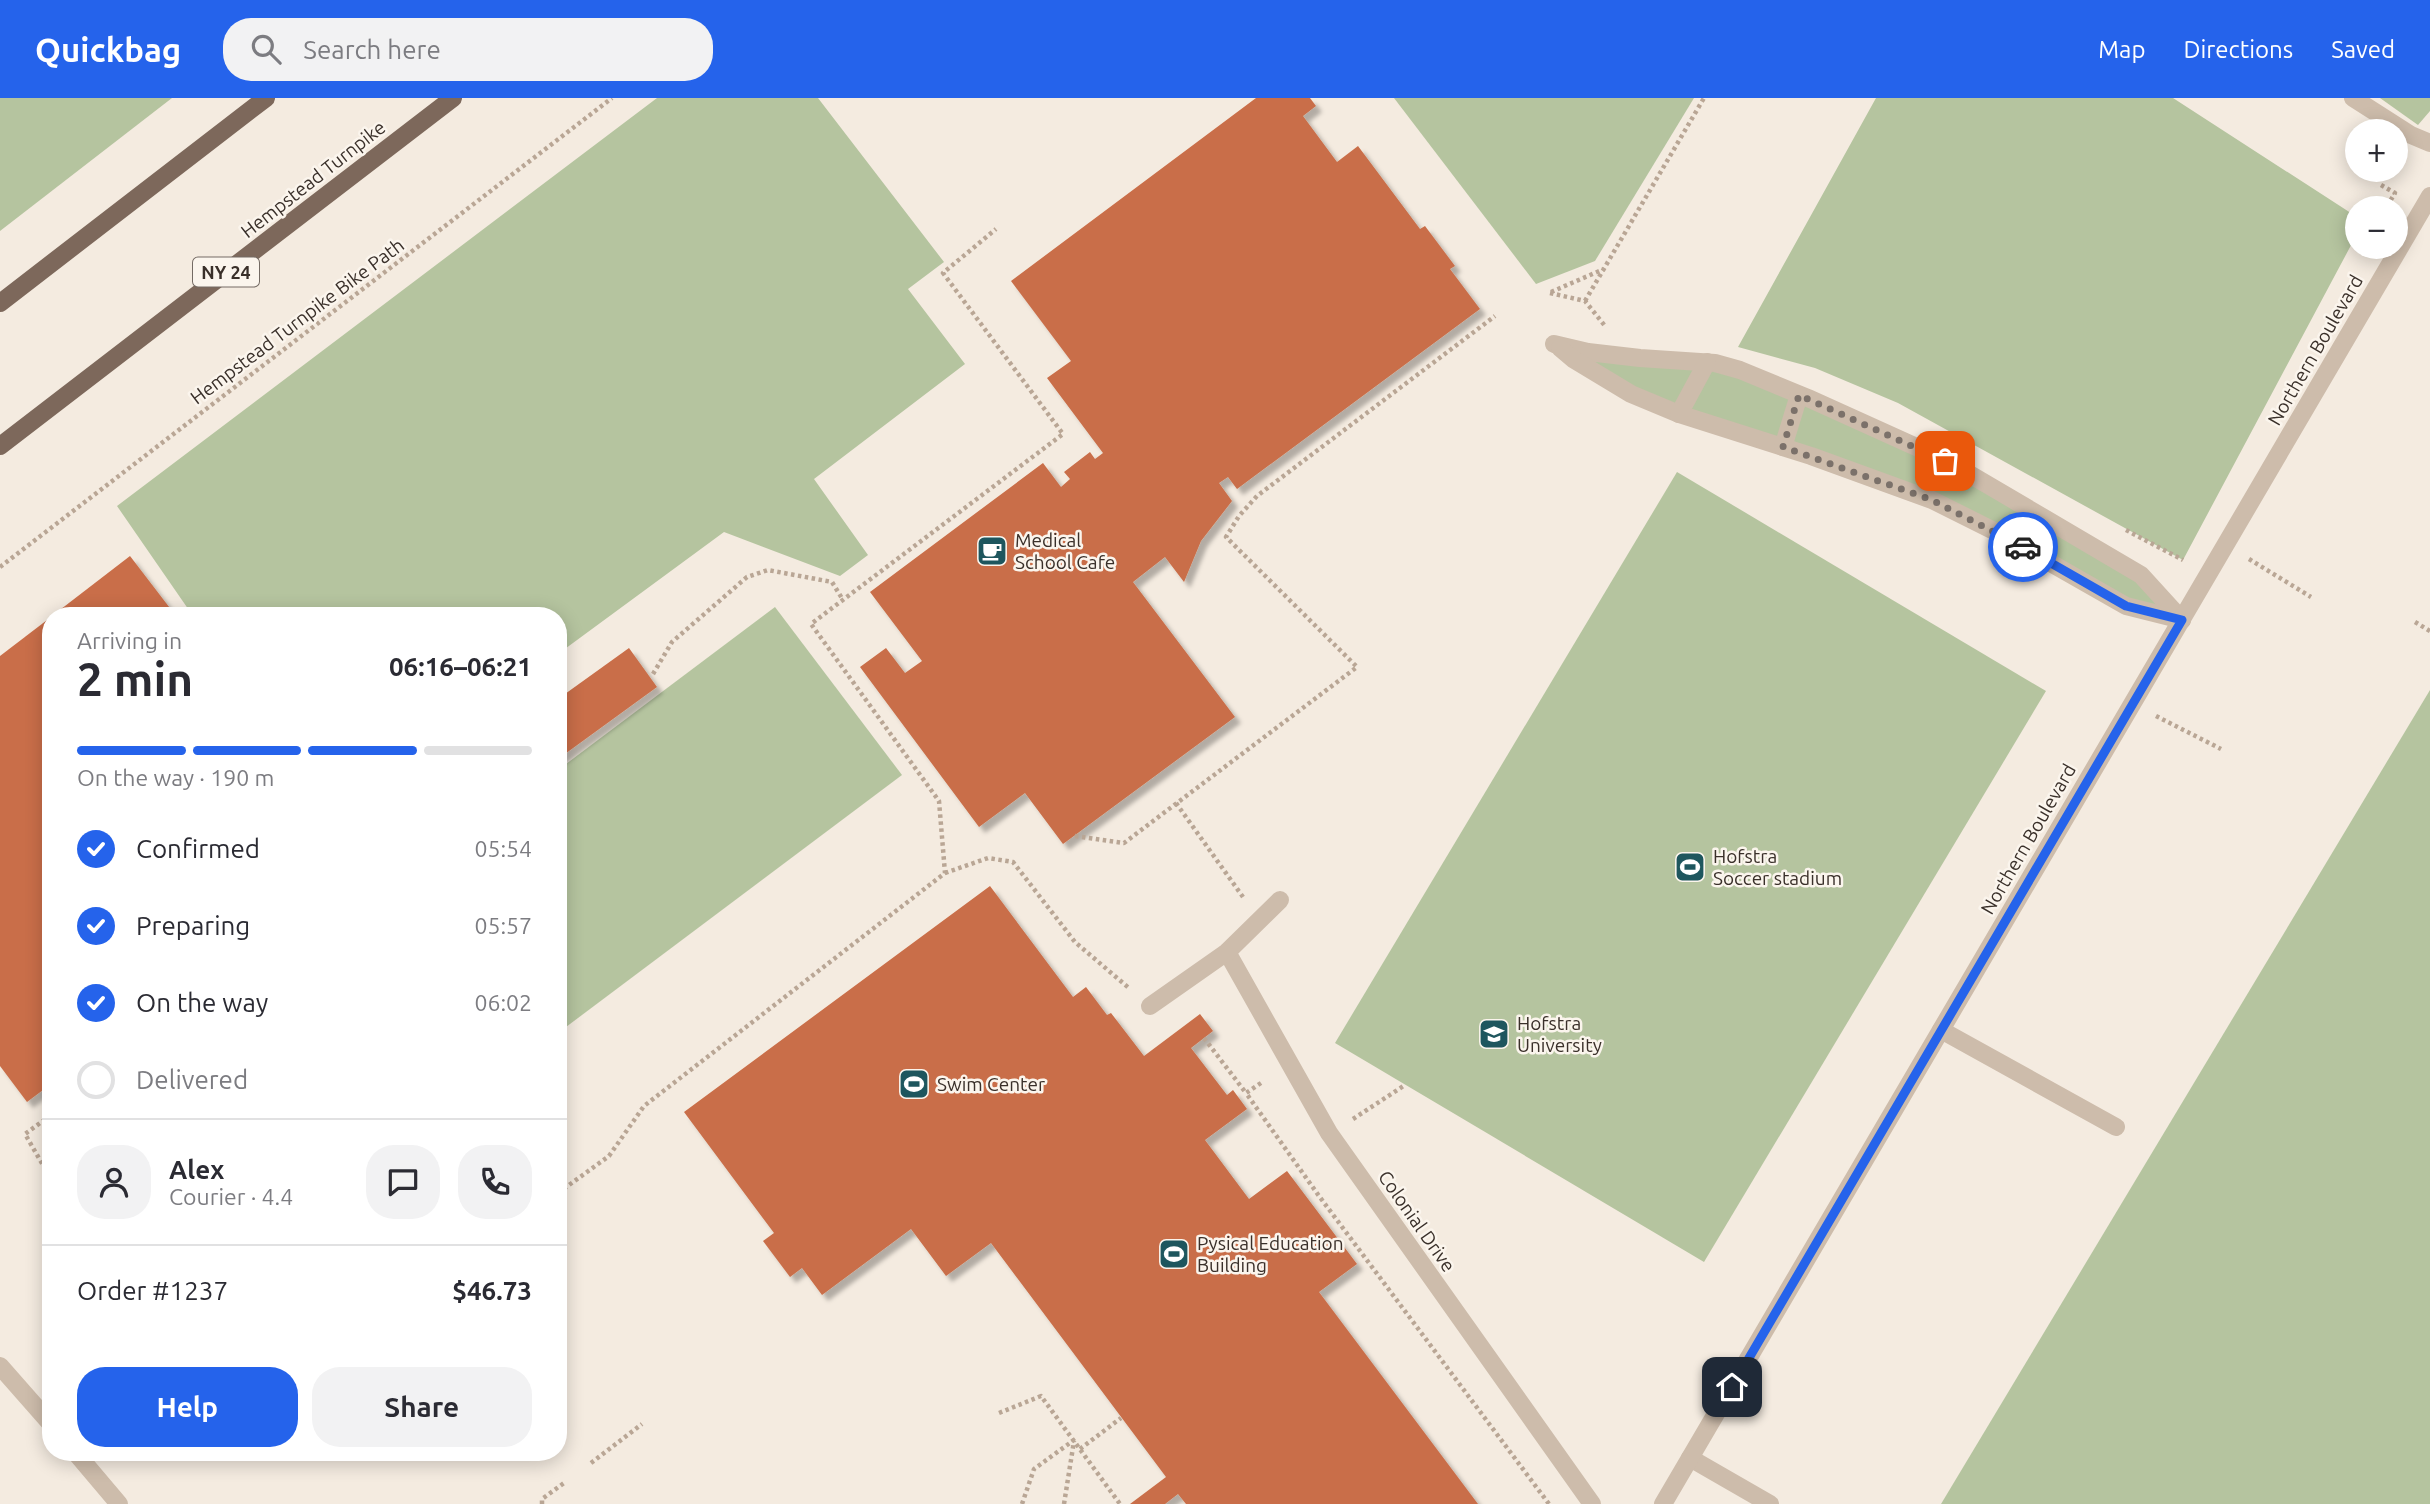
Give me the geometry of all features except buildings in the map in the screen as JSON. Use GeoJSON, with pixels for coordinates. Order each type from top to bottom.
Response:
{"type":"FeatureCollection","features":[{"type":"Feature","properties":{"kind":"main road"},"geometry":{"type":"LineString","coordinates":[[0,303],[266,98]]}},
{"type":"Feature","properties":{"kind":"main road","name":"Hempstead Turnpike"},"geometry":{"type":"LineString","coordinates":[[0,446],[453,98]]}},
{"type":"Feature","properties":{"kind":"street"},"geometry":{"type":"LineString","coordinates":[[2353,98],[2430,144]]}},
{"type":"Feature","properties":{"kind":"street","name":"Northern Boulevard"},"geometry":{"type":"LineString","coordinates":[[1663,1504],[2430,196]]}},
{"type":"Feature","properties":{"kind":"street"},"geometry":{"type":"LineString","coordinates":[[1554,344],[1588,352],[1707,362],[1740,370],[1799,395],[1945,461],[2141,575],[2182,620],[2126,606],[1998,533],[1932,500],[1783,447],[1679,414],[1631,394],[1573,359],[1554,344]]}},
{"type":"Feature","properties":{"kind":"street"},"geometry":{"type":"LineString","coordinates":[[1679,414],[1707,362]]}},
{"type":"Feature","properties":{"kind":"street"},"geometry":{"type":"LineString","coordinates":[[1783,447],[1799,395]]}},
{"type":"Feature","properties":{"kind":"street"},"geometry":{"type":"LineString","coordinates":[[1150,1006],[1227,951],[1280,900]]}},
{"type":"Feature","properties":{"kind":"street","name":"Colonial Drive"},"geometry":{"type":"LineString","coordinates":[[1227,951],[1329,1133],[1592,1504]]}},
{"type":"Feature","properties":{"kind":"street"},"geometry":{"type":"LineString","coordinates":[[1941,1030],[2116,1127]]}},
{"type":"Feature","properties":{"kind":"street"},"geometry":{"type":"LineString","coordinates":[[0,1366],[42,1414]]}},
{"type":"Feature","properties":{"kind":"street"},"geometry":{"type":"LineString","coordinates":[[1690,1458],[1770,1504]]}},
{"type":"Feature","properties":{"kind":"street"},"geometry":{"type":"LineString","coordinates":[[82,1461],[118,1504]]}},
{"type":"Feature","properties":{"kind":"path","name":"Hempstead Turnpike Bike Path"},"geometry":{"type":"LineString","coordinates":[[0,567],[612,98]]}},
{"type":"Feature","properties":{"kind":"path"},"geometry":{"type":"LineString","coordinates":[[1585,301],[1704,98]]}},
{"type":"Feature","properties":{"kind":"path"},"geometry":{"type":"LineString","coordinates":[[2381,185],[2395,193],[2393,196]]}},
{"type":"Feature","properties":{"kind":"path"},"geometry":{"type":"LineString","coordinates":[[945,873],[939,801],[811,624],[1063,434],[943,273],[996,229]]}},
{"type":"Feature","properties":{"kind":"path"},"geometry":{"type":"LineString","coordinates":[[1604,269],[1550,293],[1585,301],[1607,328]]}},
{"type":"Feature","properties":{"kind":"path"},"geometry":{"type":"LineString","coordinates":[[1074,836],[1124,843],[1357,667],[1226,537],[1239,516],[1257,496],[1495,316]]}},
{"type":"Feature","properties":{"kind":"path"},"geometry":{"type":"LineString","coordinates":[[2123,528],[2183,560],[2190,548]]}},
{"type":"Feature","properties":{"kind":"path"},"geometry":{"type":"LineString","coordinates":[[2225,544],[2311,597]]}},
{"type":"Feature","properties":{"kind":"path"},"geometry":{"type":"LineString","coordinates":[[653,674],[673,642],[747,577],[768,570],[832,582],[843,600]]}},
{"type":"Feature","properties":{"kind":"path"},"geometry":{"type":"LineString","coordinates":[[2415,622],[2430,631]]}},
{"type":"Feature","properties":{"kind":"path"},"geometry":{"type":"LineString","coordinates":[[2132,704],[2221,749]]}},
{"type":"Feature","properties":{"kind":"path"},"geometry":{"type":"LineString","coordinates":[[1177,803],[1259,920]]}},
{"type":"Feature","properties":{"kind":"path"},"geometry":{"type":"LineString","coordinates":[[567,1187],[609,1156],[645,1107],[945,873],[988,858],[1013,862],[1075,942],[1150,1006]]}},
{"type":"Feature","properties":{"kind":"path"},"geometry":{"type":"LineString","coordinates":[[1204,1038],[1549,1504]]}},
{"type":"Feature","properties":{"kind":"path"},"geometry":{"type":"LineString","coordinates":[[1246,1093],[1261,1083]]}},
{"type":"Feature","properties":{"kind":"path"},"geometry":{"type":"LineString","coordinates":[[1329,1133],[1405,1085]]}},
{"type":"Feature","properties":{"kind":"path"},"geometry":{"type":"LineString","coordinates":[[42,1122],[25,1134],[42,1163]]}},
{"type":"Feature","properties":{"kind":"path"},"geometry":{"type":"LineString","coordinates":[[999,1413],[1041,1396],[1120,1504]]}},
{"type":"Feature","properties":{"kind":"path"},"geometry":{"type":"LineString","coordinates":[[1080,1449],[1121,1418]]}},
{"type":"Feature","properties":{"kind":"path"},"geometry":{"type":"LineString","coordinates":[[590,1463],[642,1424]]}},
{"type":"Feature","properties":{"kind":"path"},"geometry":{"type":"LineString","coordinates":[[1022,1504],[1034,1469],[1074,1440]]}},
{"type":"Feature","properties":{"kind":"path"},"geometry":{"type":"LineString","coordinates":[[1064,1504],[1074,1440]]}},
{"type":"Feature","properties":{"kind":"path"},"geometry":{"type":"LineString","coordinates":[[542,1504],[542,1499],[564,1483]]}},
{"type":"Feature","properties":{"kind":"green space"},"geometry":{"type":"Polygon","coordinates":[[[0,98],[172,98],[0,231],[0,98]]]}},
{"type":"Feature","properties":{"kind":"green space"},"geometry":{"type":"Polygon","coordinates":[[[657,98],[818,98],[944,262],[908,289],[965,364],[814,479],[868,555],[840,576],[724,532],[567,647],[567,607],[187,607],[117,506],[657,98]]]}},
{"type":"Feature","properties":{"kind":"green space"},"geometry":{"type":"Polygon","coordinates":[[[1394,98],[1694,98],[1595,261],[1536,284],[1394,98]]]}},
{"type":"Feature","properties":{"kind":"green space"},"geometry":{"type":"Polygon","coordinates":[[[1876,98],[2173,98],[2345,209],[2345,256],[2183,560],[1898,403],[1815,368],[1738,347],[1876,98]]]}},
{"type":"Feature","properties":{"kind":"green space"},"geometry":{"type":"Polygon","coordinates":[[[2380,98],[2430,98],[2430,111],[2418,125],[2380,98]]]}},
{"type":"Feature","properties":{"kind":"green space"},"geometry":{"type":"Polygon","coordinates":[[[1573,359],[1689,360],[1808,398],[2141,575],[2182,620],[2126,606],[1998,533],[1679,414],[1573,359]]]}},
{"type":"Feature","properties":{"kind":"green space","name":"Hofstra Soccer stadium"},"geometry":{"type":"Polygon","coordinates":[[[1677,472],[2046,691],[1704,1262],[1335,1043],[1677,472]]]}},
{"type":"Feature","properties":{"kind":"green space"},"geometry":{"type":"Polygon","coordinates":[[[775,607],[902,775],[567,1026],[567,763],[775,607]]]}},
{"type":"Feature","properties":{"kind":"green space"},"geometry":{"type":"Polygon","coordinates":[[[2430,690],[2430,1504],[1941,1504],[2430,690]]]}},
{"type":"Feature","properties":{"kind":"way so far"},"geometry":{"type":"LineString","coordinates":[[1945,461],[1799,395],[1783,447],[1932,500],[2023,547]]}},
{"type":"Feature","properties":{"kind":"place","name":"Medical School Cafe"},"geometry":{"type":"Point","coordinates":[992,551]}},
{"type":"Feature","properties":{"kind":"place","name":"Hofstra Soccer stadium"},"geometry":{"type":"Point","coordinates":[1690,867]}},
{"type":"Feature","properties":{"kind":"place","name":"Hofstra University"},"geometry":{"type":"Point","coordinates":[1494,1034]}},
{"type":"Feature","properties":{"kind":"place","name":"Swim Center"},"geometry":{"type":"Point","coordinates":[914,1084]}},
{"type":"Feature","properties":{"kind":"place","name":"Pysical Education Building"},"geometry":{"type":"Point","coordinates":[1174,1254]}},
{"type":"Feature","properties":{"kind":"route"},"geometry":{"type":"LineString","coordinates":[[1732,1387],[2182,620],[2126,606],[2023,547]]}}]}
